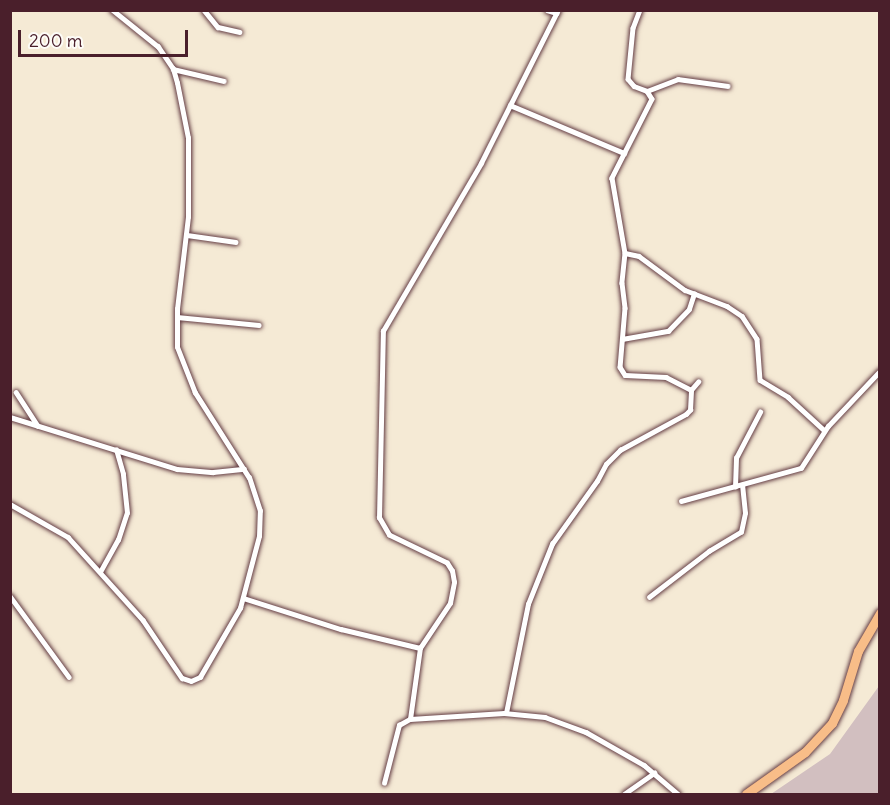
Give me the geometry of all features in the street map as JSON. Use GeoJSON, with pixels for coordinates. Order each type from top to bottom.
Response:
{"type":"FeatureCollection","features":[{"type":"Feature","properties":{"kind":"highway"},"geometry":{"type":"LineString","coordinates":[[746,795],[805,752],[832,723],[843,700],[858,651],[879,613]]}},
{"type":"Feature","properties":{"kind":"street"},"geometry":{"type":"LineString","coordinates":[[10,504],[68,537],[143,620],[180,676],[188,681],[197,679],[231,626],[243,598],[261,525],[257,496],[244,469],[191,384],[177,347],[177,317],[188,235],[188,138],[173,69],[158,47],[112,10]]}},
{"type":"Feature","properties":{"kind":"street"},"geometry":{"type":"LineString","coordinates":[[204,10],[218,27],[238,32]]}},
{"type":"Feature","properties":{"kind":"street"},"geometry":{"type":"LineString","coordinates":[[410,719],[420,648],[450,603],[454,582],[452,571],[447,563],[389,536],[379,518],[383,331],[387,320],[415,279],[476,173],[557,12],[547,10]]}},
{"type":"Feature","properties":{"kind":"street"},"geometry":{"type":"LineString","coordinates":[[640,10],[633,28],[628,80],[634,86],[651,94],[650,104],[614,173],[612,184],[623,232],[625,253],[622,283],[625,308],[620,367],[622,373],[666,377],[692,390]]}},
{"type":"Feature","properties":{"kind":"street"},"geometry":{"type":"LineString","coordinates":[[173,69],[224,81]]}},
{"type":"Feature","properties":{"kind":"street"},"geometry":{"type":"LineString","coordinates":[[647,91],[678,79],[728,86]]}},
{"type":"Feature","properties":{"kind":"street"},"geometry":{"type":"LineString","coordinates":[[510,105],[624,153]]}},
{"type":"Feature","properties":{"kind":"street"},"geometry":{"type":"LineString","coordinates":[[188,235],[236,242]]}},
{"type":"Feature","properties":{"kind":"street"},"geometry":{"type":"LineString","coordinates":[[625,253],[639,256],[676,285],[727,306],[742,316],[757,339],[760,380],[788,397],[824,430]]}},
{"type":"Feature","properties":{"kind":"street"},"geometry":{"type":"LineString","coordinates":[[622,339],[668,331],[689,309],[694,294]]}},
{"type":"Feature","properties":{"kind":"street"},"geometry":{"type":"LineString","coordinates":[[177,317],[259,325]]}},
{"type":"Feature","properties":{"kind":"street"},"geometry":{"type":"LineString","coordinates":[[681,501],[801,468],[824,430],[879,371]]}},
{"type":"Feature","properties":{"kind":"street"},"geometry":{"type":"LineString","coordinates":[[506,713],[528,604],[552,544],[597,481],[606,464],[620,450],[686,414],[690,410],[692,390],[698,382]]}},
{"type":"Feature","properties":{"kind":"street"},"geometry":{"type":"LineString","coordinates":[[16,392],[38,426]]}},
{"type":"Feature","properties":{"kind":"street"},"geometry":{"type":"LineString","coordinates":[[735,487],[736,458],[760,412]]}},
{"type":"Feature","properties":{"kind":"street"},"geometry":{"type":"LineString","coordinates":[[10,417],[177,469],[213,472],[244,469]]}},
{"type":"Feature","properties":{"kind":"street"},"geometry":{"type":"LineString","coordinates":[[100,572],[118,540],[127,513],[125,483],[116,450]]}},
{"type":"Feature","properties":{"kind":"street"},"geometry":{"type":"LineString","coordinates":[[649,597],[709,551],[741,532],[745,513],[742,484]]}},
{"type":"Feature","properties":{"kind":"street"},"geometry":{"type":"LineString","coordinates":[[10,596],[69,677]]}},
{"type":"Feature","properties":{"kind":"street"},"geometry":{"type":"LineString","coordinates":[[243,598],[341,629],[420,648]]}},
{"type":"Feature","properties":{"kind":"street"},"geometry":{"type":"LineString","coordinates":[[384,783],[399,725],[410,719],[506,713],[545,717],[586,732],[629,754],[678,795]]}},
{"type":"Feature","properties":{"kind":"street"},"geometry":{"type":"LineString","coordinates":[[624,795],[654,773]]}},
{"type":"Feature","properties":{"kind":"shaded area"},"geometry":{"type":"Polygon","coordinates":[[[879,686],[879,794],[771,794],[830,754],[879,686]]]}}]}
